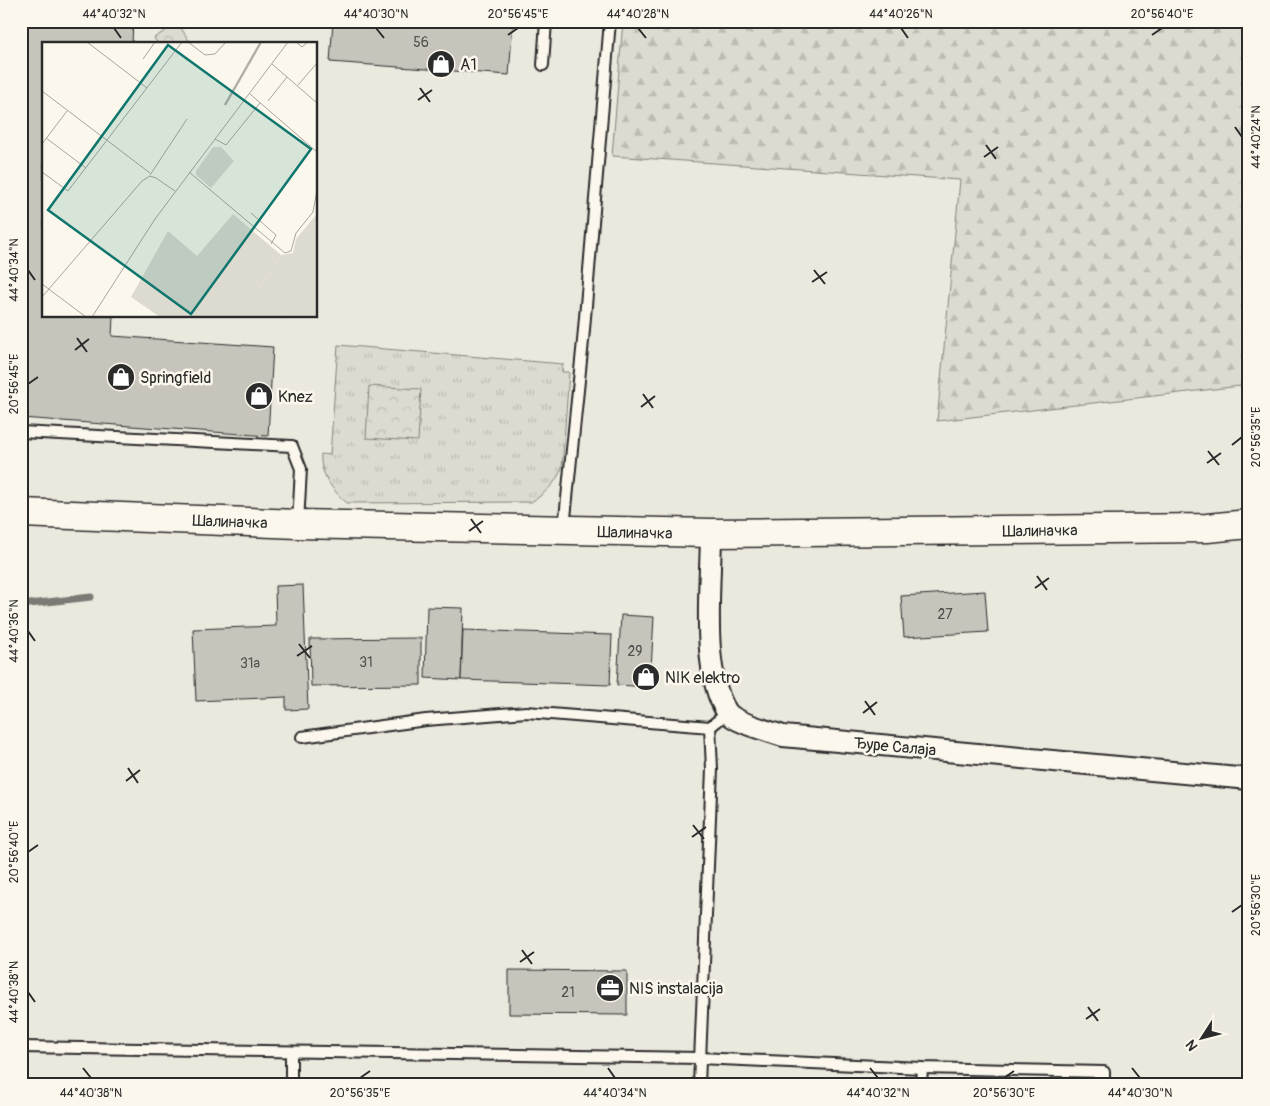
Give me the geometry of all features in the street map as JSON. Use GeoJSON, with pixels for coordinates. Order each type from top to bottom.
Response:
{"type":"FeatureCollection","features":[{"type":"Feature","properties":{"kind":"main road","name":"Шалиначка"},"geometry":{"type":"LineString","coordinates":[[21,513],[298,524],[711,533],[1207,528],[1249,524]]}},
{"type":"Feature","properties":{"kind":"street"},"geometry":{"type":"LineString","coordinates":[[711,533],[710,646],[713,679],[727,713]]}},
{"type":"Feature","properties":{"kind":"street","name":"Ђуре Салаја"},"geometry":{"type":"LineString","coordinates":[[727,713],[747,724],[783,736],[1249,779]]}},
{"type":"Feature","properties":{"kind":"lane"},"geometry":{"type":"LineString","coordinates":[[543,65],[546,21]]}},
{"type":"Feature","properties":{"kind":"lane"},"geometry":{"type":"LineString","coordinates":[[563,531],[583,341],[610,21]]}},
{"type":"Feature","properties":{"kind":"lane"},"geometry":{"type":"LineString","coordinates":[[21,432],[292,446],[302,468],[298,524]]}},
{"type":"Feature","properties":{"kind":"lane"},"geometry":{"type":"LineString","coordinates":[[302,737],[426,720],[526,712],[710,728],[727,713]]}},
{"type":"Feature","properties":{"kind":"lane"},"geometry":{"type":"LineString","coordinates":[[699,1085],[712,769],[710,728]]}},
{"type":"Feature","properties":{"kind":"lane"},"geometry":{"type":"LineString","coordinates":[[21,1047],[291,1053],[699,1058],[922,1068],[1104,1072],[1104,1085]]}},
{"type":"Feature","properties":{"kind":"lane"},"geometry":{"type":"LineString","coordinates":[[290,1085],[291,1053]]}},
{"type":"Feature","properties":{"kind":"lane"},"geometry":{"type":"LineString","coordinates":[[921,1085],[922,1068]]}},
{"type":"Feature","properties":{"kind":"shaded area"},"geometry":{"type":"Polygon","coordinates":[[[21,21],[623,21],[613,156],[960,180],[937,421],[1249,385],[1249,1085],[21,1085],[21,21]]]}},
{"type":"Feature","properties":{"kind":"green space"},"geometry":{"type":"Polygon","coordinates":[[[623,21],[1249,21],[1249,385],[937,421],[960,180],[612,156],[623,21]]]}},
{"type":"Feature","properties":{"kind":"green space"},"geometry":{"type":"Polygon","coordinates":[[[178,23],[190,42],[157,42],[154,38],[178,23]]]}},
{"type":"Feature","properties":{"kind":"green space"},"geometry":{"type":"Polygon","coordinates":[[[338,345],[563,364],[562,372],[569,372],[562,468],[556,479],[546,492],[531,502],[347,503],[328,481],[321,461],[321,454],[330,455],[338,345]]]}},
{"type":"Feature","properties":{"kind":"green space"},"geometry":{"type":"Polygon","coordinates":[[[369,386],[421,389],[418,441],[366,438],[369,386]]]}},
{"type":"Feature","properties":{"kind":"building"},"geometry":{"type":"Polygon","coordinates":[[[21,21],[133,21],[132,42],[42,42],[42,318],[113,318],[112,336],[273,347],[268,436],[21,418],[21,21]]]}},
{"type":"Feature","properties":{"kind":"building"},"geometry":{"type":"Polygon","coordinates":[[[333,21],[513,21],[509,75],[330,62],[333,21]]]}},
{"type":"Feature","properties":{"kind":"building"},"geometry":{"type":"Polygon","coordinates":[[[303,585],[308,709],[286,710],[286,697],[196,701],[193,629],[276,626],[275,586],[303,585]]]}},
{"type":"Feature","properties":{"kind":"building"},"geometry":{"type":"Polygon","coordinates":[[[985,591],[988,632],[904,637],[901,596],[985,591]]]}},
{"type":"Feature","properties":{"kind":"building"},"geometry":{"type":"Polygon","coordinates":[[[427,607],[463,608],[461,680],[425,678],[427,607]]]}},
{"type":"Feature","properties":{"kind":"building"},"geometry":{"type":"Polygon","coordinates":[[[621,615],[654,617],[650,687],[617,685],[621,615]]]}},
{"type":"Feature","properties":{"kind":"building"},"geometry":{"type":"Polygon","coordinates":[[[463,630],[612,635],[610,685],[461,680],[463,630]]]}},
{"type":"Feature","properties":{"kind":"building"},"geometry":{"type":"Polygon","coordinates":[[[421,638],[421,685],[311,686],[310,639],[421,638]]]}},
{"type":"Feature","properties":{"kind":"building"},"geometry":{"type":"Polygon","coordinates":[[[509,970],[627,971],[627,1015],[509,1014],[509,970]]]}},
{"type":"Feature","properties":{"kind":"waterway"},"geometry":{"type":"LineString","coordinates":[[21,605],[91,597]]}},
{"type":"Feature","properties":{"kind":"place","name":"A1"},"geometry":{"type":"Point","coordinates":[441,64]}},
{"type":"Feature","properties":{"kind":"place","name":"Springfield"},"geometry":{"type":"Point","coordinates":[121,377]}},
{"type":"Feature","properties":{"kind":"place","name":"Knez"},"geometry":{"type":"Point","coordinates":[259,396]}},
{"type":"Feature","properties":{"kind":"place","name":"NIK elektro"},"geometry":{"type":"Point","coordinates":[646,677]}},
{"type":"Feature","properties":{"kind":"place","name":"NIS instalacija"},"geometry":{"type":"Point","coordinates":[610,988]}}]}
